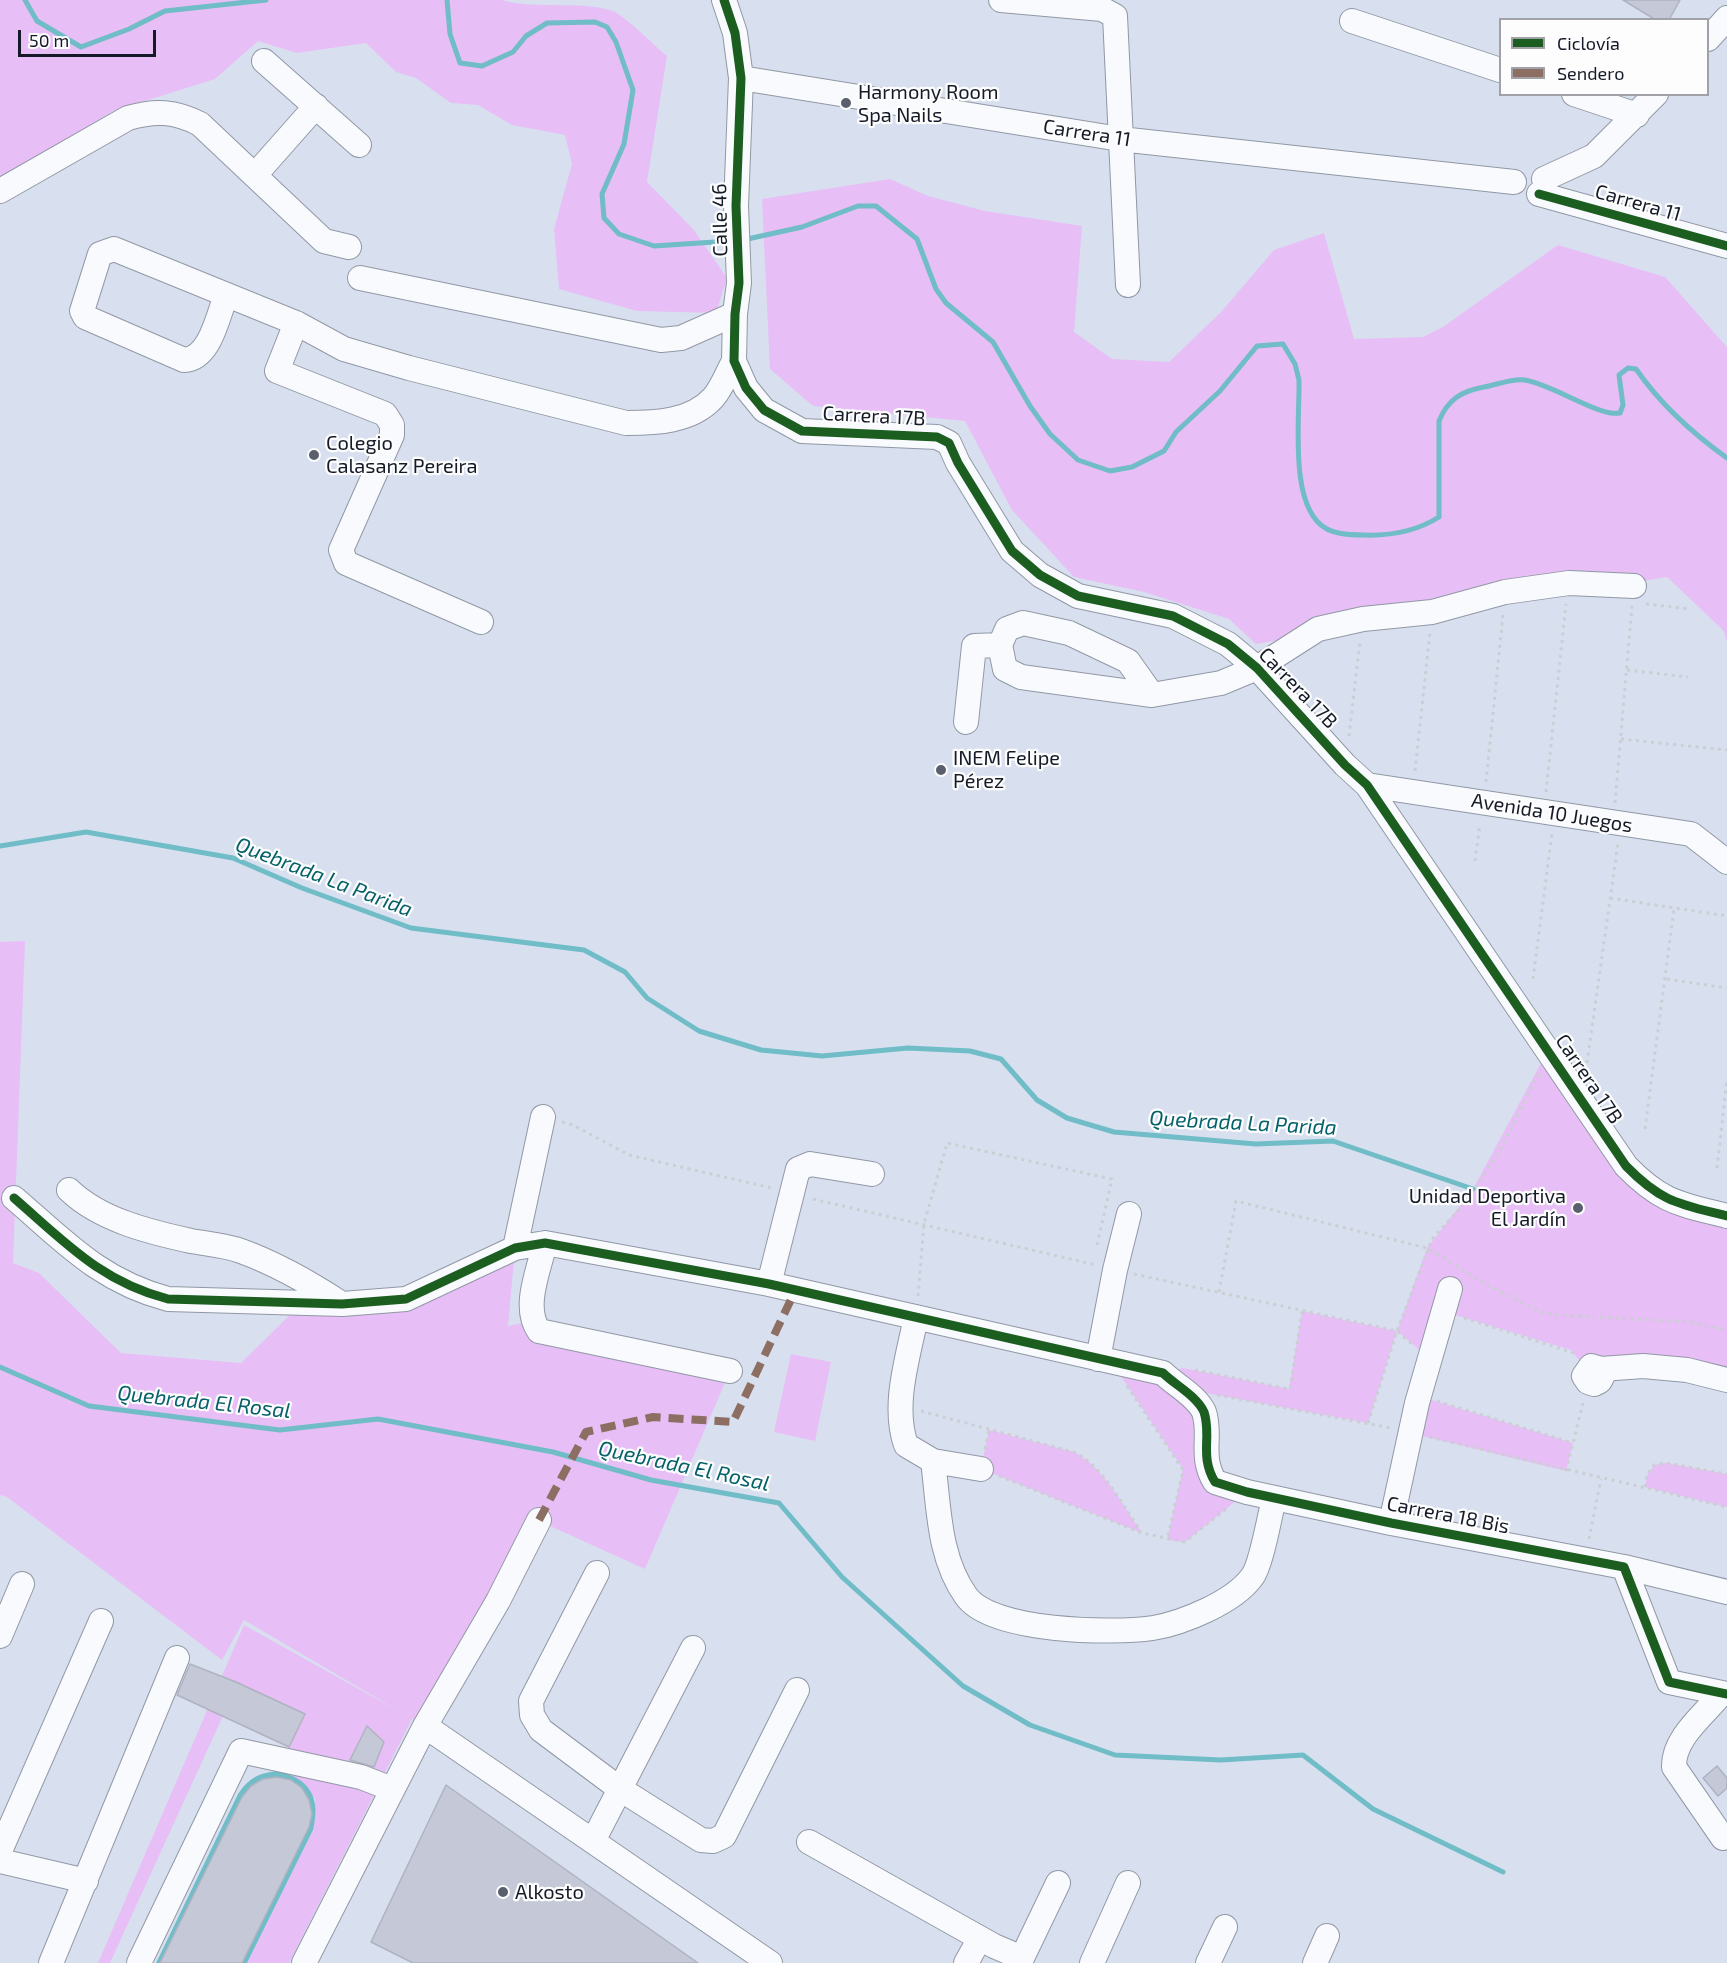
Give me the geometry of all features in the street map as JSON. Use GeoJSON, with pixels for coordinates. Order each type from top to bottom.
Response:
{"type":"FeatureCollection","features":[{"type":"Feature","properties":{"kind":"street"},"geometry":{"type":"LineString","coordinates":[[724,0],[735,33],[741,78]]}},
{"type":"Feature","properties":{"kind":"street"},"geometry":{"type":"LineString","coordinates":[[1001,0],[1102,9],[1115,16],[1128,285]]}},
{"type":"Feature","properties":{"kind":"street"},"geometry":{"type":"LineString","coordinates":[[1709,37],[1727,18]]}},
{"type":"Feature","properties":{"kind":"street"},"geometry":{"type":"LineString","coordinates":[[1352,21],[1499,70]]}},
{"type":"Feature","properties":{"kind":"street"},"geometry":{"type":"LineString","coordinates":[[264,61],[359,145]]}},
{"type":"Feature","properties":{"kind":"street","name":"Carrera 11"},"geometry":{"type":"LineString","coordinates":[[741,78],[1120,139],[1514,182],[1518,171],[1524,168],[1536,169],[1541,186],[1727,246]]}},
{"type":"Feature","properties":{"kind":"street","name":"Calle 46"},"geometry":{"type":"LineString","coordinates":[[734,362],[735,314],[739,283],[736,206],[741,78]]}},
{"type":"Feature","properties":{"kind":"street"},"geometry":{"type":"LineString","coordinates":[[1580,96],[1637,115]]}},
{"type":"Feature","properties":{"kind":"street"},"geometry":{"type":"LineString","coordinates":[[1541,186],[1594,156],[1654,96]]}},
{"type":"Feature","properties":{"kind":"street"},"geometry":{"type":"LineString","coordinates":[[255,175],[316,106]]}},
{"type":"Feature","properties":{"kind":"street"},"geometry":{"type":"LineString","coordinates":[[0,191],[128,118],[148,112],[183,115],[200,124],[324,241],[349,247]]}},
{"type":"Feature","properties":{"kind":"street"},"geometry":{"type":"LineString","coordinates":[[226,295],[202,353],[193,360],[184,360],[85,317],[82,311],[100,254],[114,249],[296,323],[344,349],[409,368],[626,423],[660,423],[690,414],[713,398],[734,362]]}},
{"type":"Feature","properties":{"kind":"street"},"geometry":{"type":"LineString","coordinates":[[360,278],[661,340],[681,338],[735,314]]}},
{"type":"Feature","properties":{"kind":"street"},"geometry":{"type":"LineString","coordinates":[[296,323],[277,371],[385,414],[392,425],[392,435],[341,550],[346,563],[481,622]]}},
{"type":"Feature","properties":{"kind":"street","name":"Carrera 17B"},"geometry":{"type":"LineString","coordinates":[[734,362],[755,401],[764,410],[802,431],[937,437],[949,443],[958,464],[1012,551],[1040,576],[1078,596],[1173,616],[1228,644],[1257,668],[1345,765],[1367,785],[1626,1166],[1645,1185],[1668,1201],[1727,1216]]}},
{"type":"Feature","properties":{"kind":"street"},"geometry":{"type":"LineString","coordinates":[[1152,695],[1128,661],[1069,633],[1023,623],[1007,629],[1000,645],[1005,669],[1021,677],[1152,695],[1221,683],[1257,668],[1318,629],[1363,619],[1432,612],[1505,592],[1569,584],[1633,595]]}},
{"type":"Feature","properties":{"kind":"street"},"geometry":{"type":"LineString","coordinates":[[966,722],[974,646],[1000,645]]}},
{"type":"Feature","properties":{"kind":"street","name":"Avenida 10 Juegos"},"geometry":{"type":"LineString","coordinates":[[1367,785],[1691,834],[1727,862]]}},
{"type":"Feature","properties":{"kind":"street"},"geometry":{"type":"LineString","coordinates":[[515,1248],[543,1117]]}},
{"type":"Feature","properties":{"kind":"street"},"geometry":{"type":"LineString","coordinates":[[769,1284],[779,1190],[798,1169],[810,1164],[872,1174]]}},
{"type":"Feature","properties":{"kind":"street"},"geometry":{"type":"LineString","coordinates":[[69,1191],[82,1203],[163,1235],[239,1250],[297,1275],[342,1304]]}},
{"type":"Feature","properties":{"kind":"street"},"geometry":{"type":"LineString","coordinates":[[14,1198],[90,1265],[143,1292],[168,1299],[342,1304],[406,1299],[515,1248],[545,1243],[769,1284],[1105,1361],[1115,1270],[1129,1214]]}},
{"type":"Feature","properties":{"kind":"street"},"geometry":{"type":"LineString","coordinates":[[545,1243],[531,1309],[532,1321],[539,1331],[730,1371]]}},
{"type":"Feature","properties":{"kind":"street"},"geometry":{"type":"LineString","coordinates":[[1391,1523],[1417,1403],[1450,1289]]}},
{"type":"Feature","properties":{"kind":"street"},"geometry":{"type":"LineString","coordinates":[[916,1317],[900,1405],[900,1428],[906,1445],[933,1461],[981,1469]]}},
{"type":"Feature","properties":{"kind":"street","name":"Carrera 18 Bis"},"geometry":{"type":"LineString","coordinates":[[1105,1361],[1162,1373],[1177,1388],[1196,1400],[1204,1413],[1206,1468],[1215,1482],[1274,1498],[1391,1523],[1624,1567],[1727,1592]]}},
{"type":"Feature","properties":{"kind":"street"},"geometry":{"type":"LineString","coordinates":[[1592,1373],[1643,1366],[1687,1370],[1727,1380]]}},
{"type":"Feature","properties":{"kind":"street"},"geometry":{"type":"LineString","coordinates":[[933,1461],[942,1536],[950,1568],[967,1598],[992,1616],[1035,1626],[1093,1630],[1153,1628],[1224,1602],[1253,1576],[1274,1498]]}},
{"type":"Feature","properties":{"kind":"street"},"geometry":{"type":"LineString","coordinates":[[304,1963],[425,1726],[498,1601],[540,1520]]}},
{"type":"Feature","properties":{"kind":"street"},"geometry":{"type":"LineString","coordinates":[[1624,1567],[1669,1682],[1724,1694]]}},
{"type":"Feature","properties":{"kind":"street"},"geometry":{"type":"LineString","coordinates":[[597,1573],[531,1701],[532,1715],[541,1730],[620,1789],[701,1840],[713,1842],[724,1836],[797,1690]]}},
{"type":"Feature","properties":{"kind":"street"},"geometry":{"type":"LineString","coordinates":[[0,1636],[22,1584]]}},
{"type":"Feature","properties":{"kind":"street"},"geometry":{"type":"LineString","coordinates":[[0,1851],[101,1621]]}},
{"type":"Feature","properties":{"kind":"street"},"geometry":{"type":"LineString","coordinates":[[593,1842],[693,1648]]}},
{"type":"Feature","properties":{"kind":"street"},"geometry":{"type":"LineString","coordinates":[[51,1963],[177,1658]]}},
{"type":"Feature","properties":{"kind":"street"},"geometry":{"type":"LineString","coordinates":[[1723,1838],[1674,1767],[1673,1754],[1678,1743],[1724,1694]]}},
{"type":"Feature","properties":{"kind":"street"},"geometry":{"type":"LineString","coordinates":[[425,1726],[770,1963]]}},
{"type":"Feature","properties":{"kind":"street"},"geometry":{"type":"LineString","coordinates":[[139,1963],[242,1750],[361,1777],[392,1789]]}},
{"type":"Feature","properties":{"kind":"street"},"geometry":{"type":"LineString","coordinates":[[809,1842],[1021,1961],[1058,1883]]}},
{"type":"Feature","properties":{"kind":"street"},"geometry":{"type":"LineString","coordinates":[[0,1861],[86,1881]]}},
{"type":"Feature","properties":{"kind":"street"},"geometry":{"type":"LineString","coordinates":[[1092,1963],[1128,1883]]}},
{"type":"Feature","properties":{"kind":"street"},"geometry":{"type":"LineString","coordinates":[[1208,1963],[1225,1927]]}},
{"type":"Feature","properties":{"kind":"street"},"geometry":{"type":"LineString","coordinates":[[1315,1963],[1327,1936]]}},
{"type":"Feature","properties":{"kind":"street"},"geometry":{"type":"LineString","coordinates":[[966,1963],[980,1938]]}},
{"type":"Feature","properties":{"kind":"path"},"geometry":{"type":"LineString","coordinates":[[1533,979],[1569,584]]}},
{"type":"Feature","properties":{"kind":"path"},"geometry":{"type":"LineString","coordinates":[[1475,861],[1484,801],[1505,592]]}},
{"type":"Feature","properties":{"kind":"path"},"geometry":{"type":"LineString","coordinates":[[1587,1063],[1610,898],[1633,595],[1691,609]]}},
{"type":"Feature","properties":{"kind":"path"},"geometry":{"type":"LineString","coordinates":[[1413,792],[1432,612]]}},
{"type":"Feature","properties":{"kind":"path"},"geometry":{"type":"LineString","coordinates":[[1345,765],[1363,619]]}},
{"type":"Feature","properties":{"kind":"path"},"geometry":{"type":"LineString","coordinates":[[1627,670],[1688,677]]}},
{"type":"Feature","properties":{"kind":"path"},"geometry":{"type":"LineString","coordinates":[[1621,739],[1727,750]]}},
{"type":"Feature","properties":{"kind":"path"},"geometry":{"type":"LineString","coordinates":[[1610,898],[1727,916]]}},
{"type":"Feature","properties":{"kind":"path"},"geometry":{"type":"LineString","coordinates":[[1645,1129],[1674,909]]}},
{"type":"Feature","properties":{"kind":"path"},"geometry":{"type":"LineString","coordinates":[[1666,979],[1727,988]]}},
{"type":"Feature","properties":{"kind":"path"},"geometry":{"type":"LineString","coordinates":[[1211,1394],[1368,1424],[1397,1331],[1427,1248],[1432,1239],[1470,1197],[1499,1152],[1548,1050]]}},
{"type":"Feature","properties":{"kind":"path"},"geometry":{"type":"LineString","coordinates":[[1717,1168],[1727,1079]]}},
{"type":"Feature","properties":{"kind":"path"},"geometry":{"type":"LineString","coordinates":[[543,1117],[573,1125],[629,1155],[924,1224],[1093,1265],[1112,1179],[947,1143],[924,1224],[916,1317]]}},
{"type":"Feature","properties":{"kind":"path"},"geometry":{"type":"LineString","coordinates":[[1219,1292],[1236,1201],[1427,1248],[1489,1286],[1541,1312],[1690,1322],[1727,1330]]}},
{"type":"Feature","properties":{"kind":"path"},"geometry":{"type":"LineString","coordinates":[[1160,1279],[1397,1331]]}},
{"type":"Feature","properties":{"kind":"path"},"geometry":{"type":"LineString","coordinates":[[1193,1370],[1290,1389],[1302,1311]]}},
{"type":"Feature","properties":{"kind":"path"},"geometry":{"type":"LineString","coordinates":[[1462,1317],[1571,1350],[1592,1373],[1566,1471]]}},
{"type":"Feature","properties":{"kind":"path"},"geometry":{"type":"LineString","coordinates":[[1105,1361],[1183,1470],[1167,1539]]}},
{"type":"Feature","properties":{"kind":"path"},"geometry":{"type":"LineString","coordinates":[[1437,1401],[1573,1443]]}},
{"type":"Feature","properties":{"kind":"path"},"geometry":{"type":"LineString","coordinates":[[900,1405],[1074,1452],[1085,1457],[1097,1469],[1142,1533]]}},
{"type":"Feature","properties":{"kind":"path"},"geometry":{"type":"LineString","coordinates":[[1425,1436],[1600,1479],[1645,1487],[1727,1507]]}},
{"type":"Feature","properties":{"kind":"path"},"geometry":{"type":"LineString","coordinates":[[1645,1487],[1647,1475],[1654,1465],[1666,1463],[1727,1474]]}},
{"type":"Feature","properties":{"kind":"path"},"geometry":{"type":"LineString","coordinates":[[981,1469],[1142,1533],[1185,1542],[1247,1492]]}},
{"type":"Feature","properties":{"kind":"path"},"geometry":{"type":"LineString","coordinates":[[1585,1560],[1600,1479]]}},
{"type":"Feature","properties":{"kind":"shaded area"},"geometry":{"type":"Polygon","coordinates":[[[0,0],[502,0],[529,4],[586,6],[613,11],[667,56],[647,182],[693,229],[727,278],[716,313],[637,311],[559,289],[554,229],[572,164],[565,135],[512,125],[478,105],[451,103],[416,78],[396,72],[366,43],[297,53],[258,41],[215,79],[113,111],[15,172],[0,176],[0,0]]]}},
{"type":"Feature","properties":{"kind":"shaded area"},"geometry":{"type":"Polygon","coordinates":[[[890,179],[928,196],[985,211],[1082,226],[1074,332],[1112,359],[1169,362],[1221,312],[1274,250],[1324,233],[1354,339],[1423,337],[1443,327],[1558,245],[1665,277],[1727,347],[1727,642],[1724,631],[1667,577],[1256,644],[1229,619],[1144,592],[1074,577],[1012,510],[965,421],[813,406],[770,369],[762,199],[890,179]]]}},
{"type":"Feature","properties":{"kind":"shaded area"},"geometry":{"type":"Polygon","coordinates":[[[25,941],[13,1263],[39,1273],[121,1353],[241,1363],[295,1310],[397,1299],[515,1248],[508,1326],[532,1321],[730,1371],[645,1569],[539,1521],[425,1726],[412,1719],[383,1776],[288,1748],[304,1714],[236,1682],[220,1716],[222,1718],[110,1963],[98,1963],[244,1625],[402,1713],[244,1620],[222,1660],[7,1497],[0,1495],[0,942],[25,941]]]}},
{"type":"Feature","properties":{"kind":"shaded area","name":"Unidad Deportiva El Jardín"},"geometry":{"type":"Polygon","coordinates":[[[1548,1050],[1626,1166],[1727,1216],[1727,1380],[1586,1369],[1571,1350],[1452,1314],[1429,1358],[1397,1331],[1427,1248],[1473,1189],[1548,1050]]]}},
{"type":"Feature","properties":{"kind":"shaded area"},"geometry":{"type":"Polygon","coordinates":[[[1302,1311],[1397,1331],[1368,1423],[1179,1388],[1196,1400],[1206,1468],[1247,1492],[1185,1542],[1167,1540],[1183,1469],[1112,1363],[1162,1373],[1183,1368],[1289,1389],[1302,1311]]]}},
{"type":"Feature","properties":{"kind":"shaded area"},"geometry":{"type":"Polygon","coordinates":[[[791,1354],[831,1362],[815,1441],[774,1432],[791,1354]]]}},
{"type":"Feature","properties":{"kind":"shaded area"},"geometry":{"type":"Polygon","coordinates":[[[1425,1398],[1573,1443],[1566,1471],[1414,1434],[1425,1398]]]}},
{"type":"Feature","properties":{"kind":"shaded area"},"geometry":{"type":"Polygon","coordinates":[[[989,1430],[1074,1452],[1085,1459],[1104,1477],[1142,1533],[981,1469],[989,1430]]]}},
{"type":"Feature","properties":{"kind":"shaded area"},"geometry":{"type":"Polygon","coordinates":[[[1666,1463],[1727,1474],[1727,1507],[1645,1487],[1647,1475],[1654,1465],[1666,1463]]]}},
{"type":"Feature","properties":{"kind":"shaded area"},"geometry":{"type":"Polygon","coordinates":[[[278,1771],[358,1785],[374,1795],[289,1963],[247,1963],[313,1830],[315,1798],[278,1771]]]}},
{"type":"Feature","properties":{"kind":"water"},"geometry":{"type":"Polygon","coordinates":[[[278,1771],[298,1779],[311,1791],[315,1818],[313,1830],[247,1963],[242,1963],[309,1827],[310,1811],[307,1798],[300,1787],[290,1780],[266,1779],[254,1785],[242,1797],[160,1963],[156,1963],[238,1794],[255,1777],[278,1771]]]}},
{"type":"Feature","properties":{"kind":"building"},"geometry":{"type":"Polygon","coordinates":[[[1623,0],[1680,0],[1670,18],[1653,18],[1623,0]]]}},
{"type":"Feature","properties":{"kind":"building"},"geometry":{"type":"Polygon","coordinates":[[[190,1664],[236,1682],[305,1714],[289,1747],[177,1695],[190,1664]]]}},
{"type":"Feature","properties":{"kind":"building"},"geometry":{"type":"Polygon","coordinates":[[[367,1726],[384,1742],[374,1767],[350,1760],[367,1726]]]}},
{"type":"Feature","properties":{"kind":"building"},"geometry":{"type":"Polygon","coordinates":[[[1717,1766],[1727,1778],[1727,1788],[1718,1796],[1703,1778],[1717,1766]]]}},
{"type":"Feature","properties":{"kind":"building"},"geometry":{"type":"Polygon","coordinates":[[[277,1777],[291,1780],[302,1788],[309,1800],[312,1814],[309,1827],[242,1963],[160,1963],[242,1797],[251,1786],[263,1779],[277,1777]]]}},
{"type":"Feature","properties":{"kind":"building"},"geometry":{"type":"Polygon","coordinates":[[[446,1785],[698,1963],[413,1963],[371,1942],[446,1785]]]}},
{"type":"Feature","properties":{"kind":"waterway"},"geometry":{"type":"LineString","coordinates":[[25,0],[37,21],[81,47],[129,29],[165,11],[266,0]]}},
{"type":"Feature","properties":{"kind":"waterway"},"geometry":{"type":"LineString","coordinates":[[447,0],[450,34],[460,63],[482,66],[513,52],[526,36],[547,23],[595,22],[607,27],[616,42],[633,90],[624,144],[602,194],[604,218],[619,234],[654,246],[730,241]]}},
{"type":"Feature","properties":{"kind":"waterway"},"geometry":{"type":"LineString","coordinates":[[743,240],[802,227],[858,206],[876,206],[917,239],[936,289],[946,303],[993,342],[1030,406],[1050,434],[1078,460],[1110,471],[1132,467],[1164,451],[1176,432],[1220,391],[1257,346],[1283,344],[1295,364],[1299,380],[1299,461],[1306,503],[1315,518],[1327,529],[1340,533],[1354,535],[1393,533],[1422,526],[1439,517],[1439,421],[1443,413],[1451,402],[1462,394],[1510,381],[1525,380],[1537,383],[1588,406],[1611,413],[1620,413],[1623,405],[1619,375],[1628,368],[1636,369],[1678,418],[1727,458]]}},
{"type":"Feature","properties":{"kind":"waterway","name":"Quebrada La Parida"},"geometry":{"type":"LineString","coordinates":[[0,846],[86,832],[233,858],[302,888],[411,928],[584,950],[625,972],[647,998],[699,1031],[761,1050],[822,1056],[908,1048],[970,1051],[1001,1059],[1037,1100],[1067,1118],[1114,1132],[1256,1144],[1333,1141],[1473,1189]]}},
{"type":"Feature","properties":{"kind":"waterway","name":"Quebrada El Rosal"},"geometry":{"type":"LineString","coordinates":[[0,1367],[89,1406],[280,1430],[378,1419],[553,1452],[651,1480],[779,1503],[842,1577],[963,1686],[1030,1725],[1115,1755],[1221,1760],[1303,1755],[1373,1809],[1503,1872]]}},
{"type":"Feature","properties":{"kind":"marked path"},"geometry":{"type":"LineString","coordinates":[[539,1520],[586,1432],[653,1417],[733,1422],[795,1291]]}},
{"type":"Feature","properties":{"kind":"cycle path"},"geometry":{"type":"LineString","coordinates":[[724,0],[735,33],[741,78],[736,206],[739,283],[735,314],[734,361],[746,388],[764,410],[802,431],[937,437],[949,443],[958,463],[1012,551],[1040,575],[1078,596],[1173,616],[1228,644],[1257,668],[1345,765],[1367,785],[1626,1166],[1661,1195],[1684,1205],[1727,1216]]}},
{"type":"Feature","properties":{"kind":"cycle path"},"geometry":{"type":"LineString","coordinates":[[1539,194],[1727,246]]}},
{"type":"Feature","properties":{"kind":"cycle path"},"geometry":{"type":"LineString","coordinates":[[14,1198],[67,1245],[103,1271],[122,1282],[168,1299],[342,1304],[406,1299],[515,1248],[545,1243],[769,1284],[1163,1373],[1191,1396],[1204,1412],[1208,1463],[1215,1482],[1247,1492],[1391,1523],[1624,1567],[1669,1682],[1727,1694]]}},
{"type":"Feature","properties":{"kind":"place","name":"Harmony Room Spa Nails"},"geometry":{"type":"Point","coordinates":[846,103]}},
{"type":"Feature","properties":{"kind":"place","name":"Colegio Calasanz Pereira"},"geometry":{"type":"Point","coordinates":[314,455]}},
{"type":"Feature","properties":{"kind":"place","name":"INEM Felipe Pérez"},"geometry":{"type":"Point","coordinates":[941,770]}},
{"type":"Feature","properties":{"kind":"place","name":"Unidad Deportiva El Jardín"},"geometry":{"type":"Point","coordinates":[1578,1208]}},
{"type":"Feature","properties":{"kind":"place","name":"Alkosto"},"geometry":{"type":"Point","coordinates":[503,1892]}}]}
